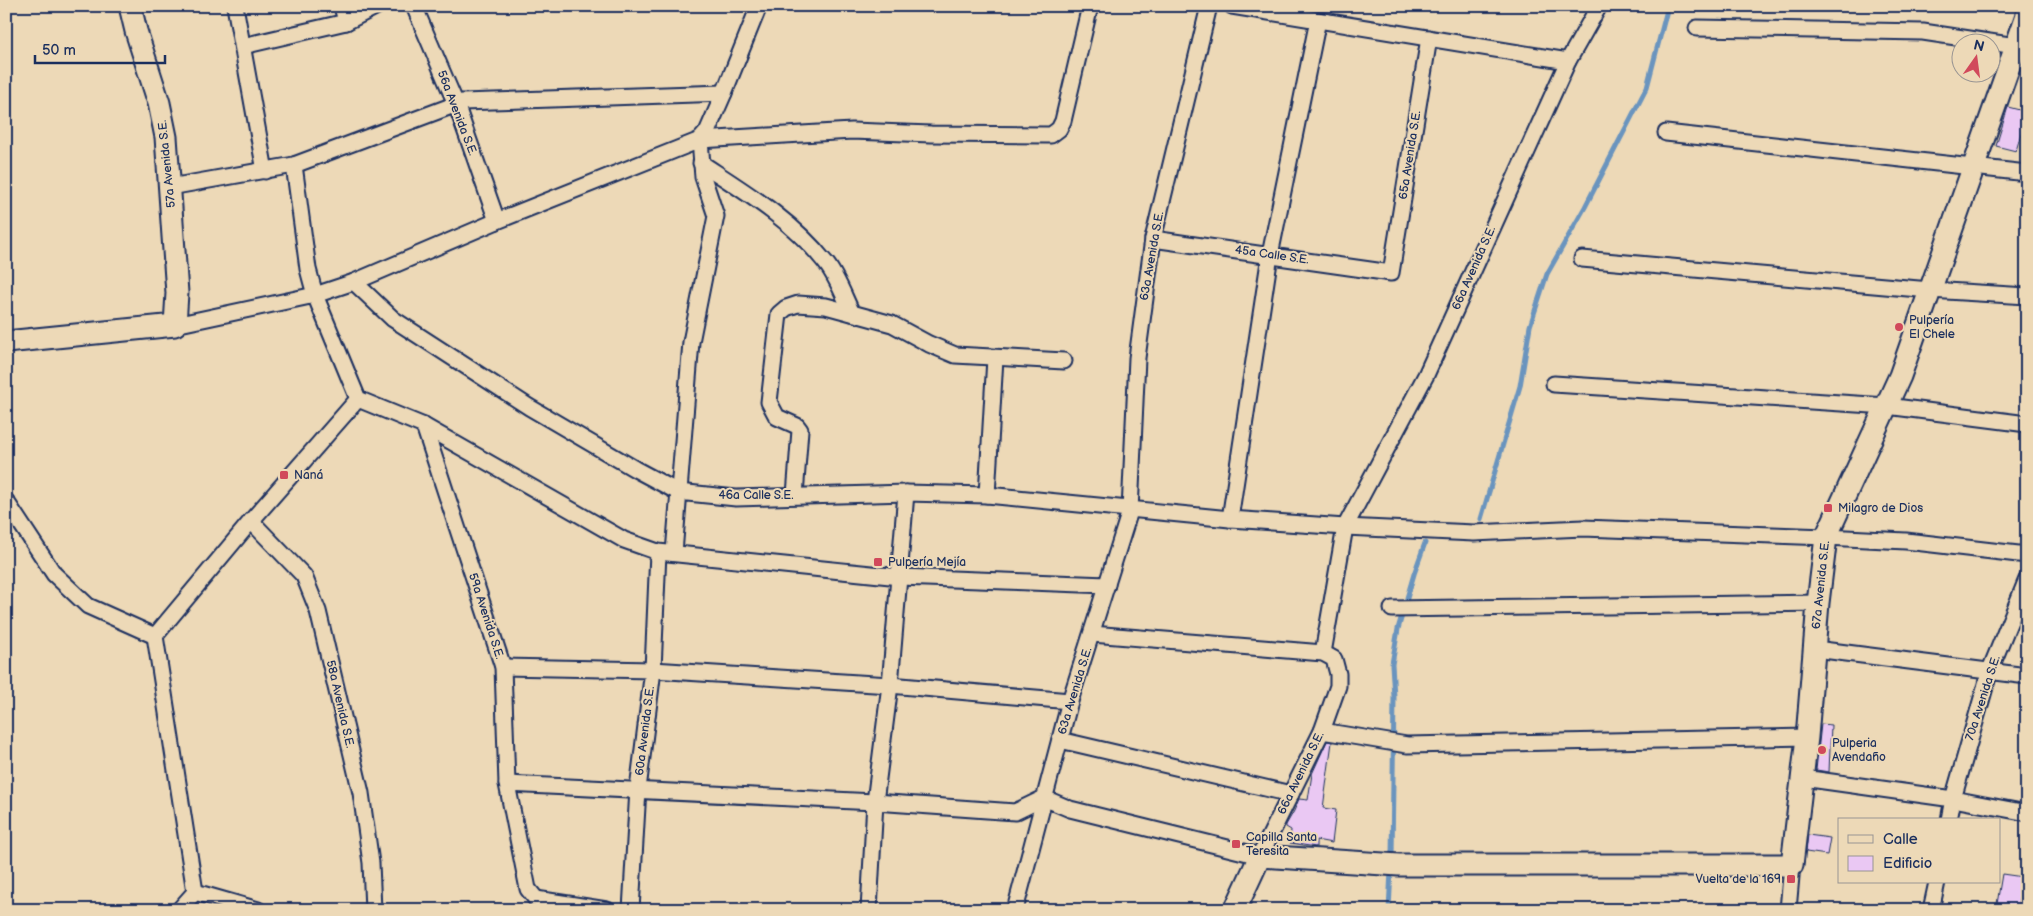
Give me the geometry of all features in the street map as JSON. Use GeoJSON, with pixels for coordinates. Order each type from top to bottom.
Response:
{"type":"FeatureCollection","features":[{"type":"Feature","properties":{"kind":"street","name":"57a Avenida S.E."},"geometry":{"type":"LineString","coordinates":[[130,6],[159,103],[166,137],[177,293],[175,325]]}},
{"type":"Feature","properties":{"kind":"street"},"geometry":{"type":"LineString","coordinates":[[235,6],[265,171]]}},
{"type":"Feature","properties":{"kind":"street"},"geometry":{"type":"LineString","coordinates":[[342,6],[346,22]]}},
{"type":"Feature","properties":{"kind":"street"},"geometry":{"type":"LineString","coordinates":[[243,46],[346,22],[377,6]]}},
{"type":"Feature","properties":{"kind":"street","name":"56a Avenida S.E."},"geometry":{"type":"LineString","coordinates":[[414,6],[456,104],[497,221]]}},
{"type":"Feature","properties":{"kind":"street"},"geometry":{"type":"LineString","coordinates":[[674,553],[692,342],[716,216],[700,163],[700,140],[707,132],[759,6]]}},
{"type":"Feature","properties":{"kind":"street"},"geometry":{"type":"LineString","coordinates":[[6,342],[175,325],[315,295],[354,282],[497,221],[700,140],[852,131],[1051,135],[1059,129],[1063,121],[1090,6]]}},
{"type":"Feature","properties":{"kind":"street","name":"63a Avenida S.E."},"geometry":{"type":"LineString","coordinates":[[1015,910],[1070,701],[1130,510],[1137,358],[1153,239],[1208,6]]}},
{"type":"Feature","properties":{"kind":"street"},"geometry":{"type":"LineString","coordinates":[[1232,6],[1568,61]]}},
{"type":"Feature","properties":{"kind":"street","name":"66a Avenida S.E."},"geometry":{"type":"LineString","coordinates":[[1234,910],[1322,731],[1338,686],[1338,674],[1329,656],[1345,527],[1426,375],[1568,61],[1599,6]]}},
{"type":"Feature","properties":{"kind":"street","name":"67a Avenida S.E."},"geometry":{"type":"LineString","coordinates":[[1788,910],[1803,778],[1818,602],[1826,537],[1900,376],[2027,15]]}},
{"type":"Feature","properties":{"kind":"street"},"geometry":{"type":"LineString","coordinates":[[1230,520],[1270,255],[1318,20]]}},
{"type":"Feature","properties":{"kind":"street"},"geometry":{"type":"LineString","coordinates":[[1698,28],[1923,32],[2016,46]]}},
{"type":"Feature","properties":{"kind":"street","name":"65a Avenida S.E."},"geometry":{"type":"LineString","coordinates":[[1391,272],[1429,38]]}},
{"type":"Feature","properties":{"kind":"street"},"geometry":{"type":"LineString","coordinates":[[170,187],[294,165],[462,102],[724,93]]}},
{"type":"Feature","properties":{"kind":"street"},"geometry":{"type":"LineString","coordinates":[[1666,133],[2027,174]]}},
{"type":"Feature","properties":{"kind":"street"},"geometry":{"type":"LineString","coordinates":[[700,163],[762,203],[801,236],[826,263],[852,313]]}},
{"type":"Feature","properties":{"kind":"street"},"geometry":{"type":"LineString","coordinates":[[294,165],[308,269],[315,295],[358,398],[424,426],[624,540],[658,552],[900,577],[1107,585]]}},
{"type":"Feature","properties":{"kind":"street","name":"45a Calle S.E."},"geometry":{"type":"LineString","coordinates":[[1153,239],[1391,272]]}},
{"type":"Feature","properties":{"kind":"street"},"geometry":{"type":"LineString","coordinates":[[1582,259],[1930,290],[2027,296]]}},
{"type":"Feature","properties":{"kind":"street","name":"46a Calle S.E."},"geometry":{"type":"LineString","coordinates":[[354,282],[393,319],[529,407],[678,492],[736,498],[906,493],[987,495],[1230,520],[1345,527],[1474,533],[1583,528],[1826,537],[1906,542],[2027,555]]}},
{"type":"Feature","properties":{"kind":"street"},"geometry":{"type":"LineString","coordinates":[[795,495],[800,430],[796,426],[777,417],[769,402],[779,314],[786,308],[798,304],[826,306],[892,324],[929,344],[955,355],[1064,362]]}},
{"type":"Feature","properties":{"kind":"street"},"geometry":{"type":"LineString","coordinates":[[987,495],[994,358]]}},
{"type":"Feature","properties":{"kind":"street"},"geometry":{"type":"LineString","coordinates":[[1554,384],[1887,406],[2027,424]]}},
{"type":"Feature","properties":{"kind":"street"},"geometry":{"type":"LineString","coordinates":[[179,910],[194,892],[155,636],[251,521],[358,398]]}},
{"type":"Feature","properties":{"kind":"street","name":"59a Avenida S.E."},"geometry":{"type":"LineString","coordinates":[[424,426],[503,666],[506,784],[528,889],[535,904]]}},
{"type":"Feature","properties":{"kind":"street"},"geometry":{"type":"LineString","coordinates":[[869,910],[875,802],[890,685],[906,493]]}},
{"type":"Feature","properties":{"kind":"street"},"geometry":{"type":"LineString","coordinates":[[6,501],[54,574],[88,606],[155,636]]}},
{"type":"Feature","properties":{"kind":"street","name":"58a Avenida S.E."},"geometry":{"type":"LineString","coordinates":[[251,521],[304,576],[318,611],[361,793],[371,863],[373,910]]}},
{"type":"Feature","properties":{"kind":"street","name":"60a Avenida S.E."},"geometry":{"type":"LineString","coordinates":[[631,910],[638,790],[652,670],[658,552]]}},
{"type":"Feature","properties":{"kind":"street","name":"70a Avenida S.E."},"geometry":{"type":"LineString","coordinates":[[1949,818],[1952,799],[1990,670],[2027,579]]}},
{"type":"Feature","properties":{"kind":"street"},"geometry":{"type":"LineString","coordinates":[[1392,609],[1818,602]]}},
{"type":"Feature","properties":{"kind":"street"},"geometry":{"type":"LineString","coordinates":[[1092,634],[1329,656]]}},
{"type":"Feature","properties":{"kind":"street"},"geometry":{"type":"LineString","coordinates":[[1815,649],[2027,676]]}},
{"type":"Feature","properties":{"kind":"street"},"geometry":{"type":"LineString","coordinates":[[503,666],[652,670],[890,685],[1070,701]]}},
{"type":"Feature","properties":{"kind":"street"},"geometry":{"type":"LineString","coordinates":[[1322,731],[1407,744],[1807,737]]}},
{"type":"Feature","properties":{"kind":"street"},"geometry":{"type":"LineString","coordinates":[[1060,740],[1291,794]]}},
{"type":"Feature","properties":{"kind":"street"},"geometry":{"type":"LineString","coordinates":[[1803,778],[1952,799],[2027,813]]}},
{"type":"Feature","properties":{"kind":"street"},"geometry":{"type":"LineString","coordinates":[[506,784],[875,802],[1015,812],[1044,798],[1070,808],[1260,856],[1399,865],[1792,865]]}},
{"type":"Feature","properties":{"kind":"street"},"geometry":{"type":"LineString","coordinates":[[1931,910],[1936,884]]}},
{"type":"Feature","properties":{"kind":"street"},"geometry":{"type":"LineString","coordinates":[[194,892],[252,909]]}},
{"type":"Feature","properties":{"kind":"street"},"geometry":{"type":"LineString","coordinates":[[535,904],[607,910]]}},
{"type":"Feature","properties":{"kind":"building"},"geometry":{"type":"Polygon","coordinates":[[[2008,107],[2027,112],[2016,151],[1996,146],[2008,107]]]}},
{"type":"Feature","properties":{"kind":"building","name":"Pulperia Avendaño"},"geometry":{"type":"Polygon","coordinates":[[[1821,724],[1831,725],[1829,772],[1816,770],[1821,724]]]}},
{"type":"Feature","properties":{"kind":"building"},"geometry":{"type":"Polygon","coordinates":[[[1327,741],[1332,742],[1323,808],[1336,810],[1332,843],[1316,840],[1316,847],[1290,843],[1291,830],[1286,825],[1299,799],[1308,800],[1312,774],[1327,741]]]}},
{"type":"Feature","properties":{"kind":"building"},"geometry":{"type":"Polygon","coordinates":[[[1808,835],[1830,838],[1827,855],[1806,852],[1808,835]]]}},
{"type":"Feature","properties":{"kind":"building"},"geometry":{"type":"Polygon","coordinates":[[[2002,874],[2023,877],[2017,910],[1996,910],[2002,874]]]}},
{"type":"Feature","properties":{"kind":"waterway"},"geometry":{"type":"LineString","coordinates":[[1481,519],[1520,386],[1530,326],[1547,274],[1585,207],[1647,87],[1668,6]]}},
{"type":"Feature","properties":{"kind":"waterway"},"geometry":{"type":"LineString","coordinates":[[1392,859],[1394,697],[1392,664],[1398,629],[1425,543]]}},
{"type":"Feature","properties":{"kind":"waterway"},"geometry":{"type":"LineString","coordinates":[[1389,910],[1391,870]]}},
{"type":"Feature","properties":{"kind":"place","name":"Pulpería El Chele"},"geometry":{"type":"Point","coordinates":[1899,327]}},
{"type":"Feature","properties":{"kind":"place","name":"Naná"},"geometry":{"type":"Point","coordinates":[284,475]}},
{"type":"Feature","properties":{"kind":"place","name":"Milagro de Dios"},"geometry":{"type":"Point","coordinates":[1828,508]}},
{"type":"Feature","properties":{"kind":"place","name":"Pulpería Mejía"},"geometry":{"type":"Point","coordinates":[878,562]}},
{"type":"Feature","properties":{"kind":"place","name":"Pulperia Avendaño"},"geometry":{"type":"Point","coordinates":[1822,750]}},
{"type":"Feature","properties":{"kind":"place","name":"Capilla Santa Teresita"},"geometry":{"type":"Point","coordinates":[1236,844]}},
{"type":"Feature","properties":{"kind":"place","name":"Vuelta de la 169"},"geometry":{"type":"Point","coordinates":[1791,879]}}]}
